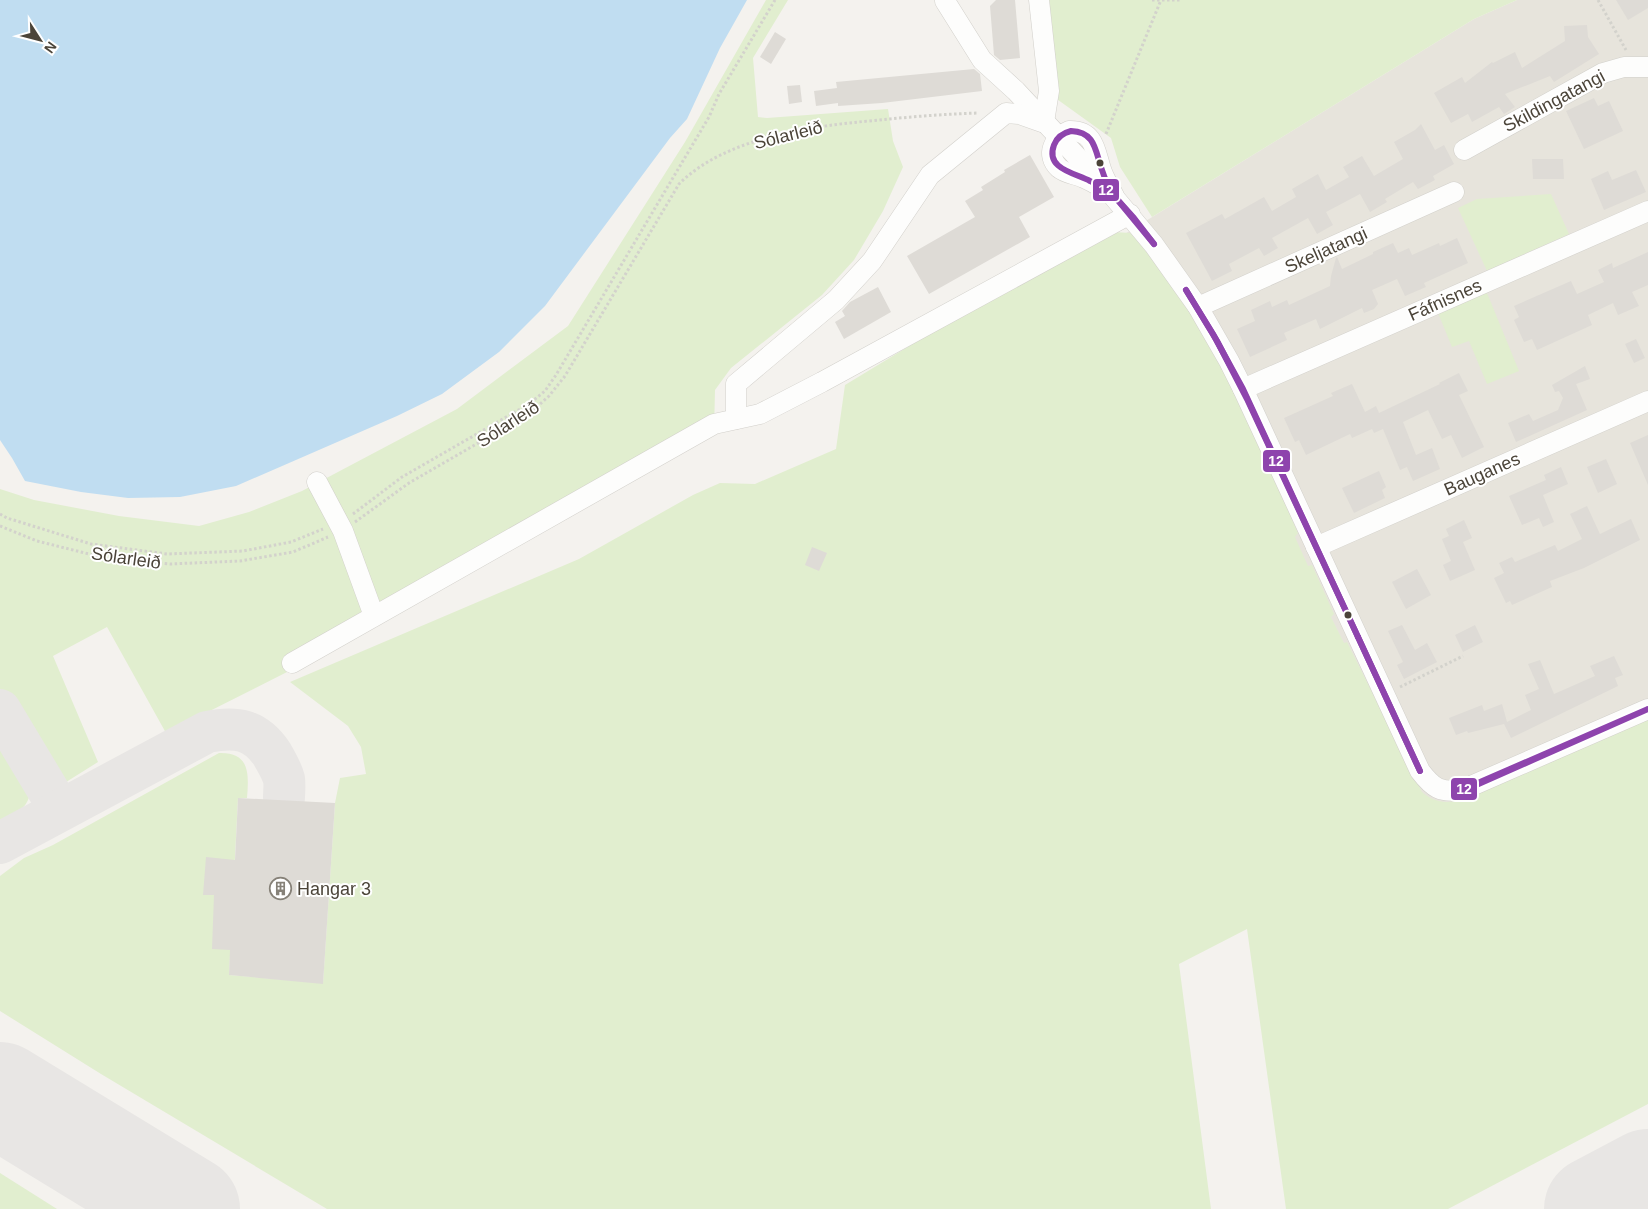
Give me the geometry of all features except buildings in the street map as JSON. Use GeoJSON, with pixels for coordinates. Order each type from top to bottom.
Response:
{"type":"FeatureCollection","features":[{"type":"Feature","properties":{"kind":"street"},"geometry":{"type":"LineString","coordinates":[[1039,0],[1049,91],[1044,122]]}},
{"type":"Feature","properties":{"kind":"street"},"geometry":{"type":"LineString","coordinates":[[945,1],[982,60],[1016,91],[1130,214],[1198,308],[1243,389],[1420,771],[1429,782],[1440,790],[1451,792],[1462,790],[1648,709]]}},
{"type":"Feature","properties":{"kind":"street","name":"Skildingatangi"},"geometry":{"type":"LineString","coordinates":[[1464,150],[1603,73],[1613,69],[1641,67]]}},
{"type":"Feature","properties":{"kind":"street"},"geometry":{"type":"LineString","coordinates":[[736,419],[736,384],[836,300],[872,261],[930,175],[1006,113],[1019,114],[1044,122]]}},
{"type":"Feature","properties":{"kind":"street"},"geometry":{"type":"LineString","coordinates":[[1058,137],[1070,131],[1083,132],[1092,141],[1102,172],[1114,196]]}},
{"type":"Feature","properties":{"kind":"street","name":"Skeljatangi"},"geometry":{"type":"LineString","coordinates":[[1198,308],[1454,192]]}},
{"type":"Feature","properties":{"kind":"street","name":"Fáfnisnes"},"geometry":{"type":"LineString","coordinates":[[1243,389],[1648,211]]}},
{"type":"Feature","properties":{"kind":"street"},"geometry":{"type":"LineString","coordinates":[[292,663],[714,424],[760,414],[1130,214]]}},
{"type":"Feature","properties":{"kind":"street","name":"Bauganes"},"geometry":{"type":"LineString","coordinates":[[1316,547],[1648,401]]}},
{"type":"Feature","properties":{"kind":"street"},"geometry":{"type":"LineString","coordinates":[[317,482],[341,527],[374,616]]}},
{"type":"Feature","properties":{"kind":"path","name":"Sólarleið"},"geometry":{"type":"LineString","coordinates":[[0,514],[7,518],[91,544],[167,554],[243,551],[291,542],[341,527],[402,477],[529,404],[545,390],[556,375],[709,117],[719,94],[775,0]]}},
{"type":"Feature","properties":{"kind":"path"},"geometry":{"type":"LineString","coordinates":[[1152,0],[1181,0]]}},
{"type":"Feature","properties":{"kind":"path"},"geometry":{"type":"LineString","coordinates":[[1096,152],[1102,144],[1161,0]]}},
{"type":"Feature","properties":{"kind":"path"},"geometry":{"type":"LineString","coordinates":[[1598,0],[1641,67]]}},
{"type":"Feature","properties":{"kind":"path","name":"Sólarleið"},"geometry":{"type":"LineString","coordinates":[[0,526],[37,541],[109,559],[170,564],[240,561],[293,552],[341,527],[409,484],[530,413],[549,396],[564,376],[679,184],[700,166],[724,153],[776,136],[802,130],[847,123],[931,115],[1006,113]]}},
{"type":"Feature","properties":{"kind":"path"},"geometry":{"type":"LineString","coordinates":[[672,180],[679,184]]}},
{"type":"Feature","properties":{"kind":"path"},"geometry":{"type":"LineString","coordinates":[[1395,689],[1463,656]]}},
{"type":"Feature","properties":{"kind":"shaded area"},"geometry":{"type":"Polygon","coordinates":[[[1517,0],[1648,0],[1648,724],[1451,812],[1418,798],[1123,235],[1474,19],[1517,0]]]}},
{"type":"Feature","properties":{"kind":"green space"},"geometry":{"type":"Polygon","coordinates":[[[766,0],[788,0],[753,58],[758,117],[767,118],[888,109],[893,141],[903,167],[883,211],[854,260],[822,295],[731,368],[715,390],[714,432],[293,669],[166,733],[107,627],[53,656],[98,762],[55,789],[46,785],[0,708],[0,489],[34,500],[119,516],[199,526],[249,512],[302,491],[457,409],[568,326],[685,142],[766,0]]]}},
{"type":"Feature","properties":{"kind":"green space"},"geometry":{"type":"Polygon","coordinates":[[[1047,0],[1517,0],[1474,19],[1152,217],[1120,167],[1111,138],[1054,97],[1047,0]]]}},
{"type":"Feature","properties":{"kind":"green space"},"geometry":{"type":"Polygon","coordinates":[[[1551,194],[1569,234],[1487,271],[1458,208],[1477,199],[1551,194]]]}},
{"type":"Feature","properties":{"kind":"green space"},"geometry":{"type":"Polygon","coordinates":[[[1113,232],[1131,233],[1140,242],[1203,330],[1239,399],[1298,533],[1295,537],[1308,566],[1312,565],[1334,614],[1331,617],[1344,643],[1347,642],[1422,792],[1440,801],[1460,800],[1648,718],[1648,1104],[1448,1209],[1286,1209],[1247,929],[1179,964],[1211,1209],[327,1209],[101,1074],[0,1011],[0,876],[24,858],[53,845],[219,753],[237,756],[242,760],[248,781],[247,798],[238,798],[229,975],[323,983],[335,803],[340,778],[366,774],[361,747],[348,726],[290,682],[579,559],[693,495],[720,483],[755,484],[836,449],[845,385],[929,334],[1113,232]]]}},
{"type":"Feature","properties":{"kind":"green space"},"geometry":{"type":"Polygon","coordinates":[[[1487,293],[1519,371],[1487,384],[1469,341],[1452,347],[1438,313],[1487,293]]]}},
{"type":"Feature","properties":{"kind":"green space"},"geometry":{"type":"Polygon","coordinates":[[[0,742],[30,790],[24,806],[16,814],[0,822],[0,742]]]}},
{"type":"Feature","properties":{"kind":"green space"},"geometry":{"type":"Polygon","coordinates":[[[0,1173],[57,1209],[0,1209],[0,1173]]]}},
{"type":"Feature","properties":{"kind":"water"},"geometry":{"type":"Polygon","coordinates":[[[0,0],[747,0],[720,48],[687,119],[670,138],[545,306],[499,352],[442,394],[397,416],[236,486],[180,497],[128,498],[81,492],[25,481],[0,440],[0,0]]]}},
{"type":"Feature","properties":{"kind":"taxiway"},"geometry":{"type":"LineString","coordinates":[[0,710],[60,810]]}},
{"type":"Feature","properties":{"kind":"taxiway"},"geometry":{"type":"LineString","coordinates":[[0,843],[207,732],[217,730],[244,731],[252,734],[266,746],[283,776],[284,798]]}},
{"type":"Feature","properties":{"kind":"runway"},"geometry":{"type":"LineString","coordinates":[[0,1095],[187,1209]]}},
{"type":"Feature","properties":{"kind":"runway"},"geometry":{"type":"LineString","coordinates":[[1597,1209],[1648,1182]]}},
{"type":"Feature","properties":{"kind":"transit line","name":"12"},"geometry":{"type":"LineString","coordinates":[[1071,131],[1079,132],[1090,139],[1096,150],[1106,181],[1116,198],[1097,184],[1057,165],[1052,153],[1055,142],[1065,133],[1071,131]]}},
{"type":"Feature","properties":{"kind":"transit line","name":"12"},"geometry":{"type":"LineString","coordinates":[[1116,198],[1154,244]]}},
{"type":"Feature","properties":{"kind":"transit line","name":"12"},"geometry":{"type":"LineString","coordinates":[[1116,198],[1154,244]]}},
{"type":"Feature","properties":{"kind":"transit line","name":"12"},"geometry":{"type":"LineString","coordinates":[[1186,290],[1243,389],[1358,637]]}},
{"type":"Feature","properties":{"kind":"transit line","name":"12"},"geometry":{"type":"LineString","coordinates":[[1186,290],[1217,341],[1247,399],[1358,637]]}},
{"type":"Feature","properties":{"kind":"transit line","name":"12"},"geometry":{"type":"LineString","coordinates":[[1358,637],[1420,771]]}},
{"type":"Feature","properties":{"kind":"transit line","name":"12"},"geometry":{"type":"LineString","coordinates":[[1358,637],[1420,771]]}},
{"type":"Feature","properties":{"kind":"transit line","name":"12"},"geometry":{"type":"LineString","coordinates":[[1648,709],[1474,786],[1464,789],[1648,709]]}},
{"type":"Feature","properties":{"kind":"place","name":"Hangar 3"},"geometry":{"type":"Point","coordinates":[281,889]}}]}
